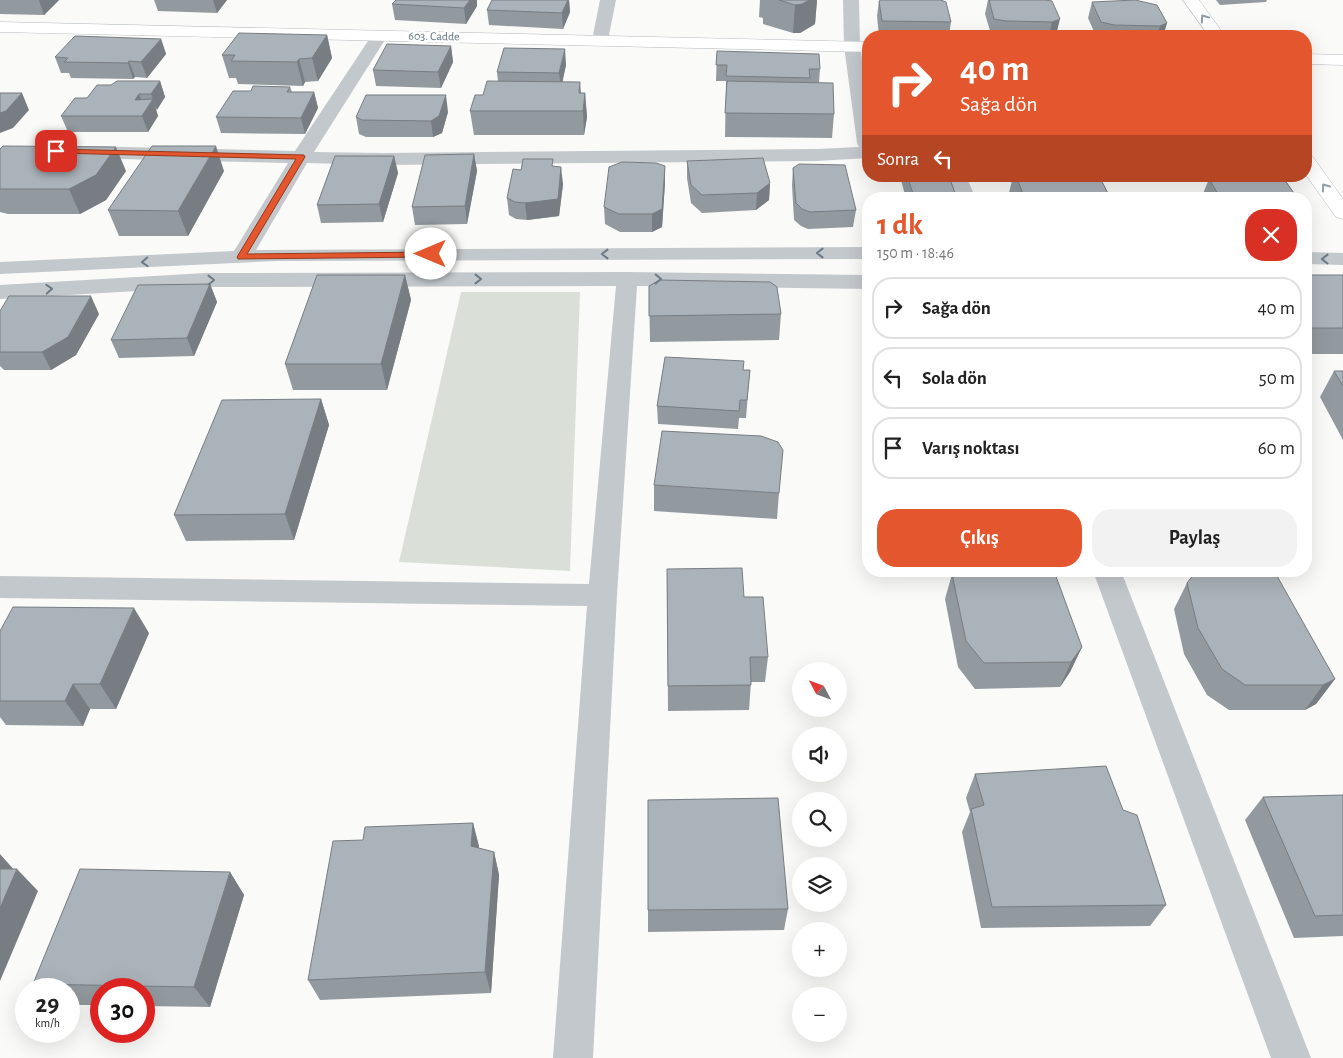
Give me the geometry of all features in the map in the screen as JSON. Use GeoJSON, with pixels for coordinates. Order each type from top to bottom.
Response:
{"type":"FeatureCollection","features":[{"type":"Feature","properties":{"kind":"street"},"geometry":{"type":"LineString","coordinates":[[600,40],[608,0]]}},
{"type":"Feature","properties":{"kind":"street"},"geometry":{"type":"LineString","coordinates":[[851,0],[860,46],[862,78]]}},
{"type":"Feature","properties":{"kind":"street"},"geometry":{"type":"LineString","coordinates":[[1191,0],[1213,30]]}},
{"type":"Feature","properties":{"kind":"street","name":"603. Cadde"},"geometry":{"type":"LineString","coordinates":[[0,27],[860,46]]}},
{"type":"Feature","properties":{"kind":"street"},"geometry":{"type":"LineString","coordinates":[[241,257],[301,157],[380,35]]}},
{"type":"Feature","properties":{"kind":"street"},"geometry":{"type":"LineString","coordinates":[[1312,59],[1343,60]]}},
{"type":"Feature","properties":{"kind":"street"},"geometry":{"type":"LineString","coordinates":[[58,151],[301,157],[541,158],[816,155],[862,152]]}},
{"type":"Feature","properties":{"kind":"street"},"geometry":{"type":"LineString","coordinates":[[1312,170],[1343,213]]}},
{"type":"Feature","properties":{"kind":"street"},"geometry":{"type":"LineString","coordinates":[[0,268],[241,257],[862,253]]}},
{"type":"Feature","properties":{"kind":"street"},"geometry":{"type":"LineString","coordinates":[[1312,258],[1343,259]]}},
{"type":"Feature","properties":{"kind":"street"},"geometry":{"type":"LineString","coordinates":[[572,1058],[602,595],[626,279]]}},
{"type":"Feature","properties":{"kind":"street"},"geometry":{"type":"LineString","coordinates":[[0,292],[205,280],[626,279],[862,282]]}},
{"type":"Feature","properties":{"kind":"street"},"geometry":{"type":"LineString","coordinates":[[1109,577],[1291,1058]]}},
{"type":"Feature","properties":{"kind":"street"},"geometry":{"type":"LineString","coordinates":[[0,587],[602,595]]}},
{"type":"Feature","properties":{"kind":"shaded area"},"geometry":{"type":"Polygon","coordinates":[[[461,292],[580,292],[570,571],[399,562],[461,292]]]}},
{"type":"Feature","properties":{"kind":"building"},"geometry":{"type":"Polygon","coordinates":[[[396,0],[470,0],[464,8],[392,4],[396,0]]]}},
{"type":"Feature","properties":{"kind":"building"},"geometry":{"type":"Polygon","coordinates":[[[492,0],[568,0],[562,13],[487,10],[492,0]]]}},
{"type":"Feature","properties":{"kind":"building"},"geometry":{"type":"Polygon","coordinates":[[[779,0],[810,0],[795,5],[779,0]]]}},
{"type":"Feature","properties":{"kind":"building"},"geometry":{"type":"Polygon","coordinates":[[[941,0],[946,2],[951,22],[882,21],[879,1],[941,0]]]}},
{"type":"Feature","properties":{"kind":"building"},"geometry":{"type":"Polygon","coordinates":[[[989,0],[1052,1],[1060,19],[1052,22],[994,19],[989,0]]]}},
{"type":"Feature","properties":{"kind":"building"},"geometry":{"type":"Polygon","coordinates":[[[1135,0],[1157,5],[1167,23],[1160,26],[1114,25],[1101,22],[1092,2],[1135,0]]]}},
{"type":"Feature","properties":{"kind":"building"},"geometry":{"type":"Polygon","coordinates":[[[239,33],[327,35],[312,58],[299,59],[297,62],[231,61],[235,55],[222,55],[239,33]]]}},
{"type":"Feature","properties":{"kind":"building"},"geometry":{"type":"Polygon","coordinates":[[[75,36],[161,39],[141,62],[64,62],[68,58],[55,57],[75,36]]]}},
{"type":"Feature","properties":{"kind":"building"},"geometry":{"type":"Polygon","coordinates":[[[387,44],[451,46],[438,72],[373,70],[387,44]]]}},
{"type":"Feature","properties":{"kind":"building"},"geometry":{"type":"Polygon","coordinates":[[[504,48],[565,49],[559,73],[497,72],[504,48]]]}},
{"type":"Feature","properties":{"kind":"building"},"geometry":{"type":"Polygon","coordinates":[[[717,51],[819,54],[820,69],[809,69],[810,78],[726,76],[727,65],[716,65],[717,51]]]}},
{"type":"Feature","properties":{"kind":"building"},"geometry":{"type":"Polygon","coordinates":[[[117,81],[160,81],[151,94],[139,94],[135,100],[153,99],[142,116],[61,116],[75,98],[87,98],[97,85],[111,85],[117,81]]]}},
{"type":"Feature","properties":{"kind":"building"},"geometry":{"type":"Polygon","coordinates":[[[487,81],[580,82],[579,93],[585,93],[583,111],[470,111],[475,95],[483,95],[487,81]]]}},
{"type":"Feature","properties":{"kind":"building"},"geometry":{"type":"Polygon","coordinates":[[[727,81],[833,83],[834,114],[725,113],[727,81]]]}},
{"type":"Feature","properties":{"kind":"building"},"geometry":{"type":"Polygon","coordinates":[[[253,86],[290,87],[287,92],[314,92],[301,118],[216,117],[233,91],[251,91],[253,86]]]}},
{"type":"Feature","properties":{"kind":"building"},"geometry":{"type":"Polygon","coordinates":[[[0,93],[22,93],[6,111],[0,113],[0,93]]]}},
{"type":"Feature","properties":{"kind":"building"},"geometry":{"type":"Polygon","coordinates":[[[366,95],[446,95],[439,116],[431,121],[362,120],[356,117],[366,95]]]}},
{"type":"Feature","properties":{"kind":"building"},"geometry":{"type":"Polygon","coordinates":[[[3,146],[116,147],[96,175],[69,189],[0,189],[0,149],[3,146]]]}},
{"type":"Feature","properties":{"kind":"building"},"geometry":{"type":"Polygon","coordinates":[[[152,146],[216,146],[178,211],[108,210],[152,146]]]}},
{"type":"Feature","properties":{"kind":"building"},"geometry":{"type":"Polygon","coordinates":[[[474,154],[465,206],[412,207],[425,155],[474,154]]]}},
{"type":"Feature","properties":{"kind":"building"},"geometry":{"type":"Polygon","coordinates":[[[335,156],[394,156],[379,204],[317,205],[335,156]]]}},
{"type":"Feature","properties":{"kind":"building"},"geometry":{"type":"Polygon","coordinates":[[[763,158],[770,183],[757,193],[702,195],[691,185],[687,161],[763,158]]]}},
{"type":"Feature","properties":{"kind":"building"},"geometry":{"type":"Polygon","coordinates":[[[523,159],[553,159],[552,166],[561,167],[558,199],[525,203],[515,202],[507,198],[513,169],[521,170],[523,159]]]}},
{"type":"Feature","properties":{"kind":"building"},"geometry":{"type":"Polygon","coordinates":[[[622,162],[656,163],[665,166],[662,209],[652,214],[619,214],[604,207],[609,167],[622,162]]]}},
{"type":"Feature","properties":{"kind":"building"},"geometry":{"type":"Polygon","coordinates":[[[799,164],[845,165],[856,210],[810,212],[802,209],[796,203],[793,168],[799,164]]]}},
{"type":"Feature","properties":{"kind":"building"},"geometry":{"type":"Polygon","coordinates":[[[909,182],[951,182],[955,192],[913,192],[909,182]]]}},
{"type":"Feature","properties":{"kind":"building"},"geometry":{"type":"Polygon","coordinates":[[[1018,182],[1102,182],[1107,192],[1022,192],[1018,182]]]}},
{"type":"Feature","properties":{"kind":"building"},"geometry":{"type":"Polygon","coordinates":[[[1211,182],[1286,182],[1293,192],[1217,192],[1211,182]]]}},
{"type":"Feature","properties":{"kind":"building"},"geometry":{"type":"Polygon","coordinates":[[[317,275],[405,275],[381,364],[285,364],[317,275]]]}},
{"type":"Feature","properties":{"kind":"building"},"geometry":{"type":"Polygon","coordinates":[[[1312,275],[1343,275],[1343,328],[1312,328],[1312,275]]]}},
{"type":"Feature","properties":{"kind":"building"},"geometry":{"type":"Polygon","coordinates":[[[660,280],[770,282],[777,287],[781,314],[649,316],[649,286],[660,280]]]}},
{"type":"Feature","properties":{"kind":"building"},"geometry":{"type":"Polygon","coordinates":[[[210,284],[187,338],[111,340],[138,285],[210,284]]]}},
{"type":"Feature","properties":{"kind":"building"},"geometry":{"type":"Polygon","coordinates":[[[9,296],[91,296],[68,337],[42,352],[0,352],[0,311],[9,296]]]}},
{"type":"Feature","properties":{"kind":"building"},"geometry":{"type":"Polygon","coordinates":[[[665,357],[744,361],[743,370],[750,370],[747,400],[740,400],[739,411],[657,406],[665,357]]]}},
{"type":"Feature","properties":{"kind":"building"},"geometry":{"type":"Polygon","coordinates":[[[1334,371],[1343,371],[1343,386],[1334,371]]]}},
{"type":"Feature","properties":{"kind":"building"},"geometry":{"type":"Polygon","coordinates":[[[321,399],[285,514],[174,515],[222,400],[321,399]]]}},
{"type":"Feature","properties":{"kind":"building"},"geometry":{"type":"Polygon","coordinates":[[[662,431],[761,436],[778,442],[783,450],[779,493],[654,485],[662,431]]]}},
{"type":"Feature","properties":{"kind":"building"},"geometry":{"type":"Polygon","coordinates":[[[742,568],[744,597],[763,597],[768,657],[750,657],[751,685],[668,686],[667,569],[742,568]]]}},
{"type":"Feature","properties":{"kind":"building"},"geometry":{"type":"Polygon","coordinates":[[[953,577],[1056,577],[1082,647],[1071,662],[984,663],[966,641],[953,577]]]}},
{"type":"Feature","properties":{"kind":"building"},"geometry":{"type":"Polygon","coordinates":[[[1192,577],[1278,577],[1335,679],[1323,685],[1245,685],[1222,669],[1198,628],[1187,583],[1192,577]]]}},
{"type":"Feature","properties":{"kind":"building"},"geometry":{"type":"Polygon","coordinates":[[[13,607],[134,608],[100,684],[73,684],[65,701],[0,701],[0,631],[13,607]]]}},
{"type":"Feature","properties":{"kind":"building"},"geometry":{"type":"Polygon","coordinates":[[[1106,766],[1123,810],[1137,815],[1166,905],[992,907],[971,809],[984,805],[975,774],[1106,766]]]}},
{"type":"Feature","properties":{"kind":"building"},"geometry":{"type":"Polygon","coordinates":[[[1343,795],[1343,915],[1315,916],[1263,797],[1343,795]]]}},
{"type":"Feature","properties":{"kind":"building"},"geometry":{"type":"Polygon","coordinates":[[[778,798],[788,909],[648,910],[648,800],[778,798]]]}},
{"type":"Feature","properties":{"kind":"building"},"geometry":{"type":"Polygon","coordinates":[[[473,823],[471,846],[494,852],[485,972],[308,980],[333,841],[363,840],[365,827],[473,823]]]}},
{"type":"Feature","properties":{"kind":"building"},"geometry":{"type":"Polygon","coordinates":[[[0,869],[17,869],[0,908],[0,869]]]}},
{"type":"Feature","properties":{"kind":"building"},"geometry":{"type":"Polygon","coordinates":[[[80,869],[230,872],[194,987],[155,986],[155,978],[90,978],[90,985],[80,985],[80,978],[35,978],[80,869]]]}},
{"type":"Feature","properties":{"kind":"route"},"geometry":{"type":"LineString","coordinates":[[56,151],[301,157],[241,257],[431,254]]}}]}
